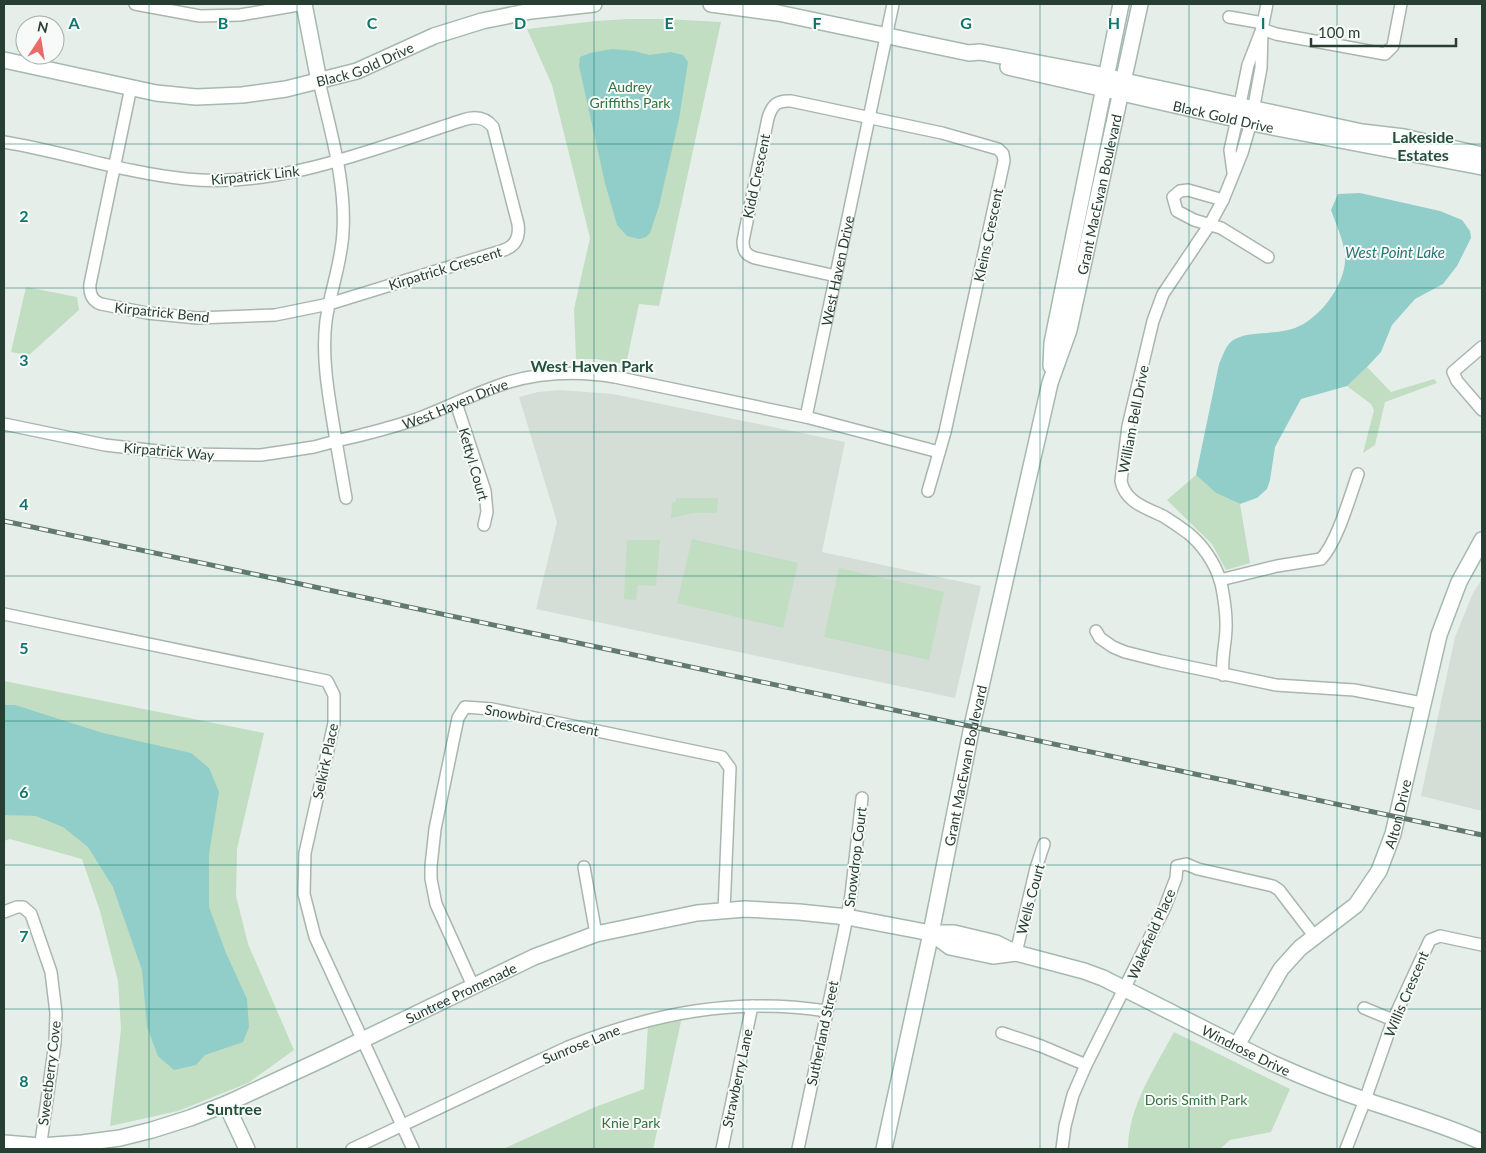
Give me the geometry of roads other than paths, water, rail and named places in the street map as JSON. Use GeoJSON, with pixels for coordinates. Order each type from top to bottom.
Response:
{"type":"FeatureCollection","features":[{"type":"Feature","properties":{"kind":"main road"},"geometry":{"type":"LineString","coordinates":[[304,4],[320,81]]}},
{"type":"Feature","properties":{"kind":"main road","name":"Black Gold Drive"},"geometry":{"type":"LineString","coordinates":[[4,60],[175,95],[220,97],[286,89],[357,71],[434,36],[482,21],[531,11],[594,4]]}},
{"type":"Feature","properties":{"kind":"main road","name":"Black Gold Drive"},"geometry":{"type":"LineString","coordinates":[[711,4],[778,13],[969,53],[985,62],[1105,83],[1482,167]]}},
{"type":"Feature","properties":{"kind":"main road","name":"Grant MacEwan Boulevard"},"geometry":{"type":"LineString","coordinates":[[1050,383],[1052,342],[1075,238],[1121,4]]}},
{"type":"Feature","properties":{"kind":"main road","name":"Grant MacEwan Boulevard"},"geometry":{"type":"LineString","coordinates":[[884,1149],[931,934],[972,726],[1050,383],[1068,330],[1140,4]]}},
{"type":"Feature","properties":{"kind":"main road","name":"Black Gold Drive"},"geometry":{"type":"LineString","coordinates":[[1245,114],[1404,137],[1482,155]]}},
{"type":"Feature","properties":{"kind":"main road","name":"Alton Drive"},"geometry":{"type":"LineString","coordinates":[[1237,1045],[1281,970],[1300,948],[1356,905],[1379,871],[1392,834],[1438,635],[1449,603],[1465,569],[1482,540]]}},
{"type":"Feature","properties":{"kind":"main road","name":"Suntree Promenade"},"geometry":{"type":"LineString","coordinates":[[4,1143],[40,1148],[120,1138],[190,1118],[226,1104],[363,1040],[534,957],[596,934],[697,913],[745,909],[790,911],[847,917],[931,934]]}},
{"type":"Feature","properties":{"kind":"main road","name":"Windrose Drive"},"geometry":{"type":"LineString","coordinates":[[931,934],[950,947],[993,956],[1016,953],[1084,970],[1126,988],[1298,1075],[1450,1128],[1481,1142]]}},
{"type":"Feature","properties":{"kind":"main road"},"geometry":{"type":"LineString","coordinates":[[226,1104],[247,1149]]}},
{"type":"Feature","properties":{"kind":"street"},"geometry":{"type":"LineString","coordinates":[[135,4],[200,16],[240,15],[304,4]]}},
{"type":"Feature","properties":{"kind":"street","name":"West Haven Drive"},"geometry":{"type":"LineString","coordinates":[[336,442],[415,419],[509,382],[545,374],[579,373],[615,378],[806,417],[893,4]]}},
{"type":"Feature","properties":{"kind":"street","name":"William Bell Drive"},"geometry":{"type":"LineString","coordinates":[[1223,675],[1222,661],[1227,622],[1220,580],[1208,555],[1189,534],[1164,517],[1142,508],[1129,497],[1121,481],[1130,421],[1153,321],[1163,294],[1210,224],[1223,200],[1233,172],[1230,150],[1245,114],[1248,65],[1263,26],[1267,4]]}},
{"type":"Feature","properties":{"kind":"street"},"geometry":{"type":"LineString","coordinates":[[1229,17],[1263,26],[1276,34],[1384,54],[1393,46],[1401,4]]}},
{"type":"Feature","properties":{"kind":"street"},"geometry":{"type":"LineString","coordinates":[[320,81],[343,194],[344,232],[326,320],[324,356],[346,498]]}},
{"type":"Feature","properties":{"kind":"street","name":"Kirpatrick Bend"},"geometry":{"type":"LineString","coordinates":[[131,87],[90,284],[91,295],[96,302],[109,307],[147,313],[207,318],[275,315],[329,304]]}},
{"type":"Feature","properties":{"kind":"street","name":"Kidd Crescent"},"geometry":{"type":"LineString","coordinates":[[836,276],[755,258],[749,256],[743,248],[768,118],[773,108],[782,100],[870,118]]}},
{"type":"Feature","properties":{"kind":"street","name":"Kirpatrick Crescent"},"geometry":{"type":"LineString","coordinates":[[329,304],[506,250],[516,242],[519,232],[496,135],[489,122],[484,119],[471,118],[336,160]]}},
{"type":"Feature","properties":{"kind":"street","name":"Kleins Crescent"},"geometry":{"type":"LineString","coordinates":[[870,118],[942,133],[998,150],[1003,154],[1004,161],[940,452],[928,491]]}},
{"type":"Feature","properties":{"kind":"street"},"geometry":{"type":"LineString","coordinates":[[4,142],[114,165]]}},
{"type":"Feature","properties":{"kind":"street","name":"Kirpatrick Link"},"geometry":{"type":"LineString","coordinates":[[114,165],[178,178],[229,180],[306,170],[336,160]]}},
{"type":"Feature","properties":{"kind":"street"},"geometry":{"type":"LineString","coordinates":[[1223,200],[1188,190],[1180,191],[1174,197],[1177,211],[1194,220],[1221,228],[1268,257]]}},
{"type":"Feature","properties":{"kind":"street"},"geometry":{"type":"LineString","coordinates":[[1482,347],[1453,372],[1457,382],[1482,410]]}},
{"type":"Feature","properties":{"kind":"street","name":"Kettyl Court"},"geometry":{"type":"LineString","coordinates":[[456,403],[485,491],[487,512],[484,525]]}},
{"type":"Feature","properties":{"kind":"street"},"geometry":{"type":"LineString","coordinates":[[806,417],[940,452]]}},
{"type":"Feature","properties":{"kind":"street","name":"Kirpatrick Way"},"geometry":{"type":"LineString","coordinates":[[4,424],[104,445],[184,454],[261,455],[336,442]]}},
{"type":"Feature","properties":{"kind":"street"},"geometry":{"type":"LineString","coordinates":[[1220,580],[1321,559],[1329,548],[1348,506],[1358,474]]}},
{"type":"Feature","properties":{"kind":"street","name":"Selkirk Place"},"geometry":{"type":"LineString","coordinates":[[4,614],[327,681],[334,695],[334,723],[305,853],[304,894],[315,937],[363,1040]]}},
{"type":"Feature","properties":{"kind":"street"},"geometry":{"type":"LineString","coordinates":[[1096,631],[1100,638],[1113,647],[1125,652],[1223,675],[1276,685],[1354,690],[1422,703]]}},
{"type":"Feature","properties":{"kind":"street","name":"Snowbird Crescent"},"geometry":{"type":"LineString","coordinates":[[473,986],[436,904],[431,879],[436,829],[458,718],[465,707],[492,709],[722,756],[730,768],[724,911]]}},
{"type":"Feature","properties":{"kind":"street","name":"Snowdrop Court"},"geometry":{"type":"LineString","coordinates":[[847,917],[862,798]]}},
{"type":"Feature","properties":{"kind":"street","name":"Wells Court"},"geometry":{"type":"LineString","coordinates":[[1016,953],[1036,868],[1044,844]]}},
{"type":"Feature","properties":{"kind":"street","name":"Wakefield Place"},"geometry":{"type":"LineString","coordinates":[[1126,988],[1165,908],[1176,878],[1177,866],[1181,864],[1272,886],[1279,890],[1315,937]]}},
{"type":"Feature","properties":{"kind":"street"},"geometry":{"type":"LineString","coordinates":[[584,867],[596,934]]}},
{"type":"Feature","properties":{"kind":"street","name":"Sweetberry Cove"},"geometry":{"type":"LineString","coordinates":[[4,912],[17,907],[23,907],[31,914],[51,972],[56,1013],[55,1043],[40,1148]]}},
{"type":"Feature","properties":{"kind":"street","name":"Sutherland Street"},"geometry":{"type":"LineString","coordinates":[[798,1149],[847,917]]}},
{"type":"Feature","properties":{"kind":"street","name":"Willis Crescent"},"geometry":{"type":"LineString","coordinates":[[1346,1149],[1366,1100],[1393,1020],[1430,940],[1440,936],[1482,945]]}},
{"type":"Feature","properties":{"kind":"street"},"geometry":{"type":"LineString","coordinates":[[1062,1149],[1065,1126],[1073,1095],[1086,1065],[1126,988]]}},
{"type":"Feature","properties":{"kind":"street","name":"Sunrose Lane"},"geometry":{"type":"LineString","coordinates":[[352,1149],[540,1060],[598,1035],[659,1017],[684,1012],[752,1006],[788,1006],[827,1011]]}},
{"type":"Feature","properties":{"kind":"street","name":"Strawberry Lane"},"geometry":{"type":"LineString","coordinates":[[722,1149],[752,1006]]}},
{"type":"Feature","properties":{"kind":"street"},"geometry":{"type":"LineString","coordinates":[[1364,1008],[1393,1020]]}},
{"type":"Feature","properties":{"kind":"street"},"geometry":{"type":"LineString","coordinates":[[1002,1032],[1086,1065]]}},
{"type":"Feature","properties":{"kind":"street"},"geometry":{"type":"LineString","coordinates":[[363,1040],[413,1149]]}},
{"type":"Feature","properties":{"kind":"water"},"geometry":{"type":"Polygon","coordinates":[[[612,49],[634,51],[649,55],[671,52],[683,55],[688,62],[679,119],[659,206],[650,233],[646,237],[639,239],[627,236],[617,225],[605,183],[579,66],[580,57],[612,49]]]}},
{"type":"Feature","properties":{"kind":"water","name":"West Point Lake"},"geometry":{"type":"Polygon","coordinates":[[[1360,193],[1440,211],[1462,220],[1470,231],[1471,238],[1457,266],[1443,284],[1415,299],[1392,325],[1381,352],[1347,386],[1301,399],[1275,447],[1267,489],[1257,498],[1240,504],[1216,493],[1196,475],[1219,364],[1227,347],[1235,339],[1248,335],[1280,332],[1295,328],[1314,317],[1323,308],[1337,287],[1345,265],[1343,243],[1331,210],[1338,194],[1360,193]]]}},
{"type":"Feature","properties":{"kind":"water"},"geometry":{"type":"Polygon","coordinates":[[[4,705],[15,705],[103,733],[191,753],[209,768],[219,792],[209,854],[209,907],[226,953],[247,999],[249,1027],[243,1042],[205,1055],[196,1065],[174,1070],[158,1056],[147,1027],[142,970],[113,887],[88,847],[63,827],[36,816],[4,815],[4,705]]]}},
{"type":"Feature","properties":{"kind":"railway"},"geometry":{"type":"LineString","coordinates":[[4,521],[1482,835]]}},
{"type":"Feature","properties":{"kind":"district","name":"Lakeside Estates"},"geometry":{"type":"Point","coordinates":[1423,145]}},
{"type":"Feature","properties":{"kind":"district","name":"West Haven Park"},"geometry":{"type":"Point","coordinates":[592,365]}},
{"type":"Feature","properties":{"kind":"district","name":"Suntree"},"geometry":{"type":"Point","coordinates":[234,1108]}},
{"type":"Feature","properties":{"kind":"park label","name":"Audrey Griffiths Park"},"geometry":{"type":"Point","coordinates":[630,94]}},
{"type":"Feature","properties":{"kind":"park label","name":"Doris Smith Park"},"geometry":{"type":"Point","coordinates":[1196,1099]}},
{"type":"Feature","properties":{"kind":"park label","name":"Knie Park"},"geometry":{"type":"Point","coordinates":[631,1122]}}]}
